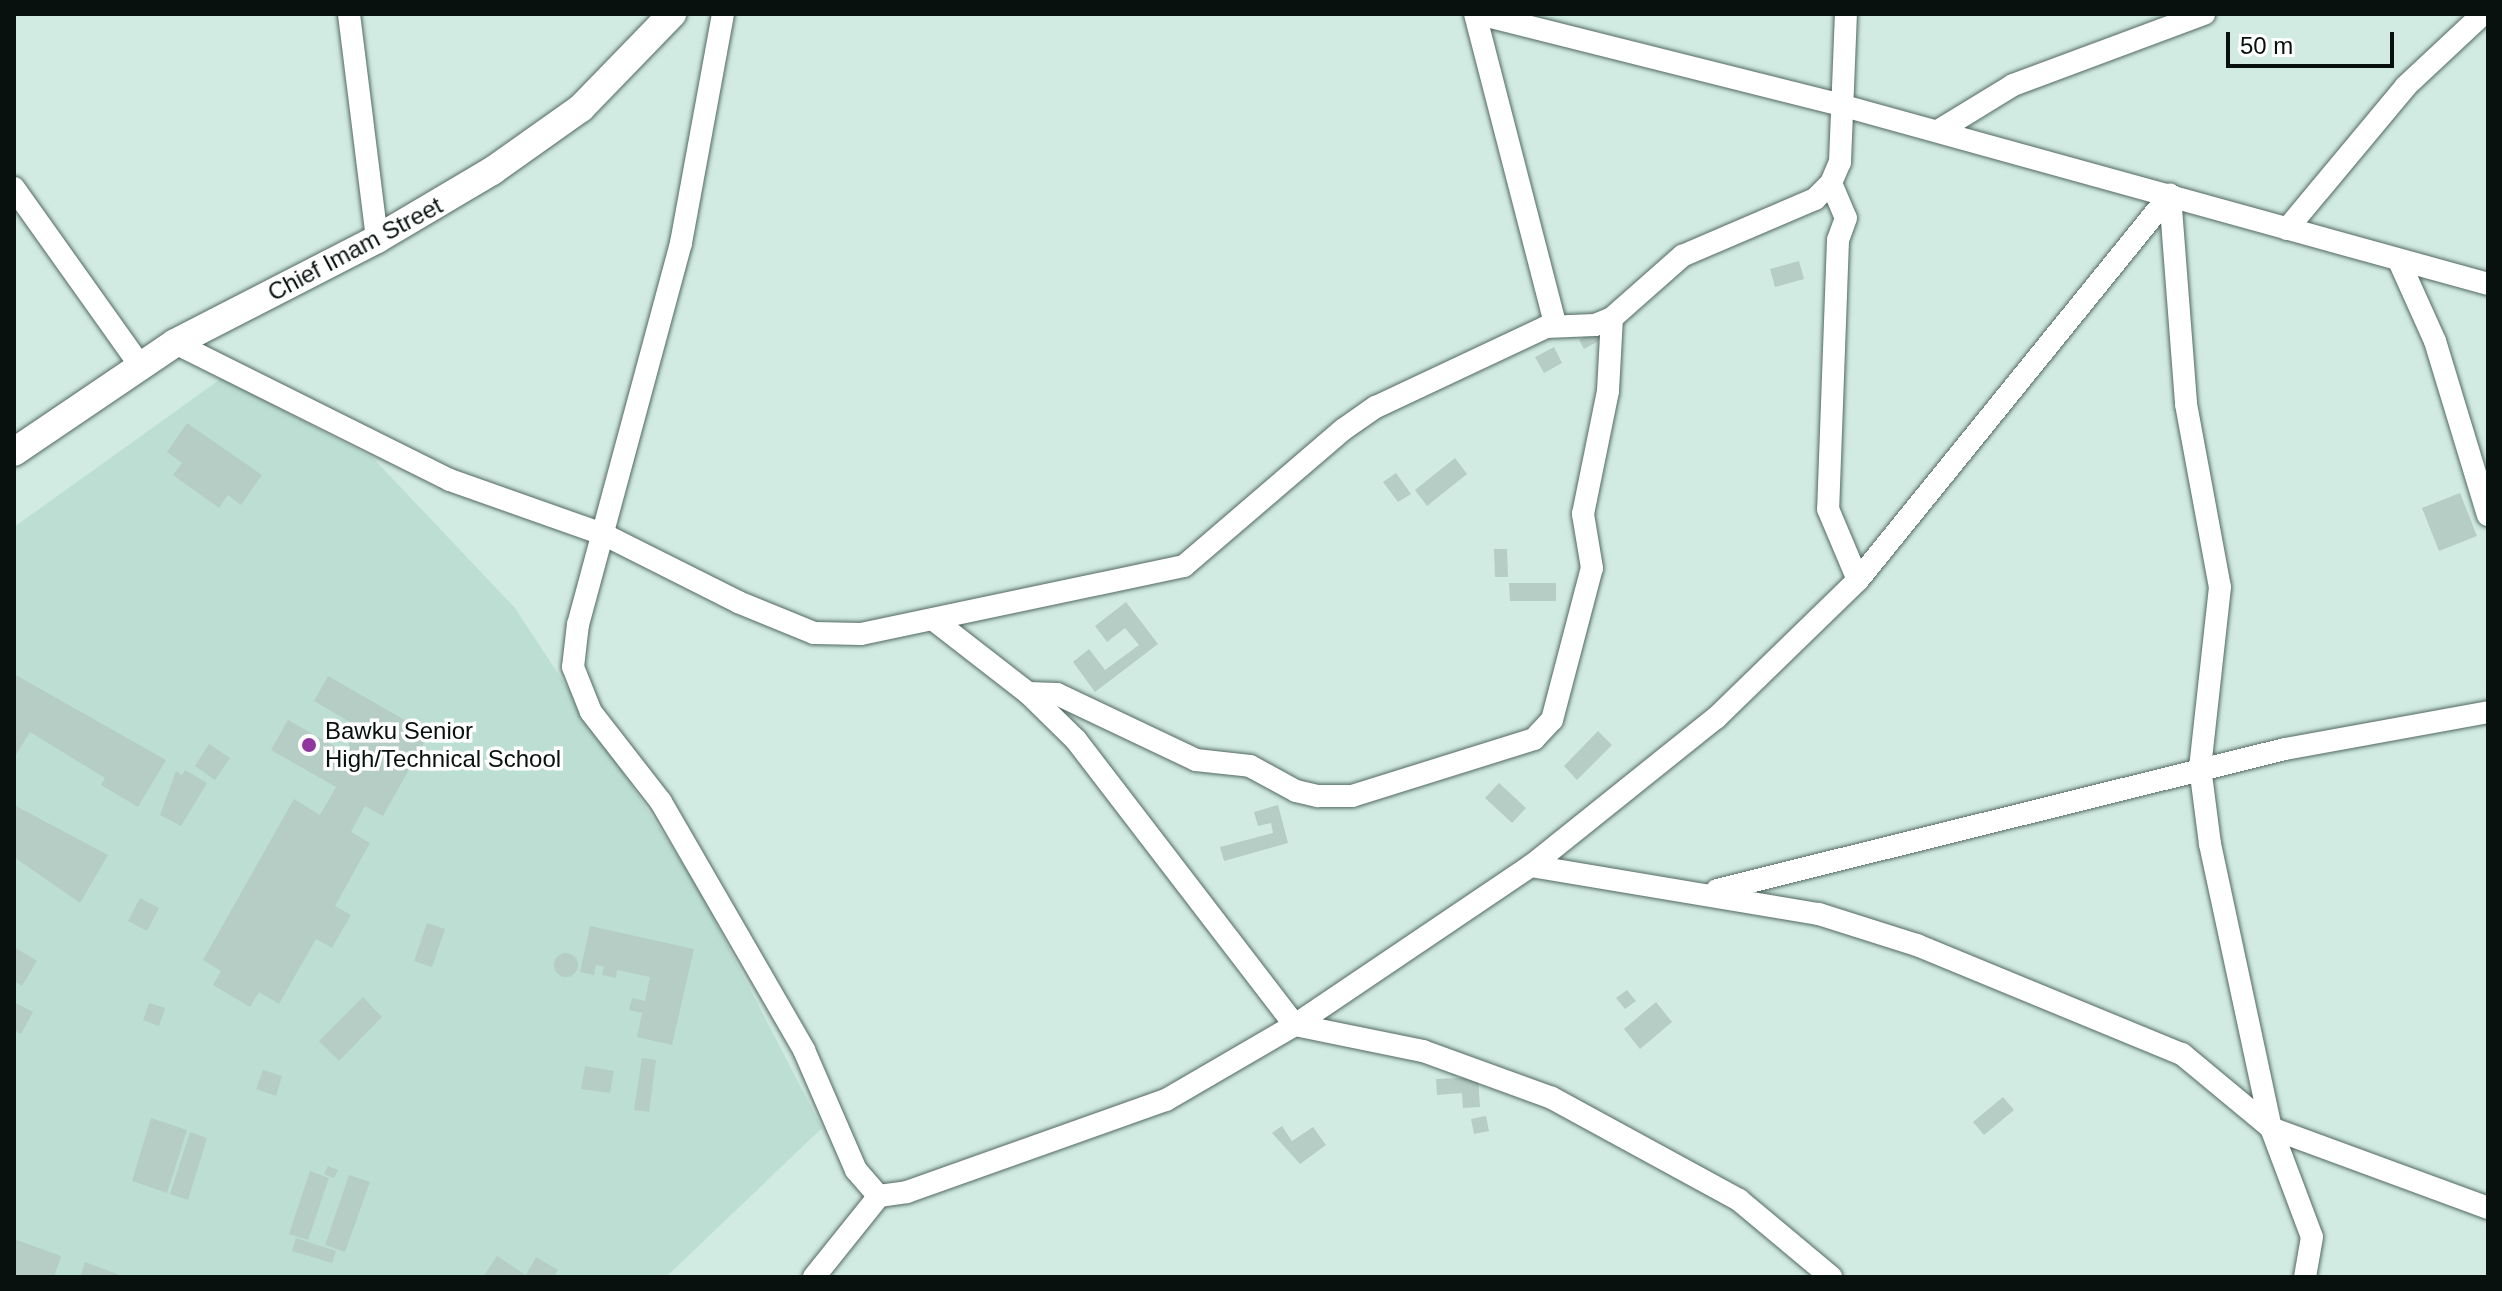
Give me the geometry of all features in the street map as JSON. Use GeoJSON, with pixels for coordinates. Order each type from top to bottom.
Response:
{"type":"FeatureCollection","features":[{"type":"Feature","properties":{"kind":"street"},"geometry":{"type":"LineString","coordinates":[[349,14],[377,239]]}},
{"type":"Feature","properties":{"kind":"street","name":"Chief Imam Street"},"geometry":{"type":"LineString","coordinates":[[14,452],[175,343],[444,203],[550,132],[618,74],[672,14]]}},
{"type":"Feature","properties":{"kind":"street"},"geometry":{"type":"LineString","coordinates":[[723,14],[681,243],[605,535],[578,624],[573,667],[591,712],[661,802],[804,1050],[856,1170],[879,1196]]}},
{"type":"Feature","properties":{"kind":"street"},"geometry":{"type":"LineString","coordinates":[[1555,323],[1477,14],[1938,131],[2488,284]]}},
{"type":"Feature","properties":{"kind":"street"},"geometry":{"type":"LineString","coordinates":[[175,343],[450,480],[605,535],[738,602],[826,636],[934,620],[1184,566],[1355,422],[1412,388],[1555,323],[1595,325],[1612,318],[1682,256],[1815,199],[1831,183],[1840,162],[1846,14]]}},
{"type":"Feature","properties":{"kind":"street"},"geometry":{"type":"LineString","coordinates":[[1938,131],[2013,85],[2204,14]]}},
{"type":"Feature","properties":{"kind":"street"},"geometry":{"type":"LineString","coordinates":[[2287,229],[2406,86],[2483,14]]}},
{"type":"Feature","properties":{"kind":"street"},"geometry":{"type":"LineString","coordinates":[[1831,183],[1846,218],[1838,240],[1828,509],[1858,580]]}},
{"type":"Feature","properties":{"kind":"street"},"geometry":{"type":"LineString","coordinates":[[14,188],[140,365]]}},
{"type":"Feature","properties":{"kind":"street"},"geometry":{"type":"LineString","coordinates":[[815,1276],[879,1196],[907,1192],[1166,1100],[1295,1025],[1531,866],[1716,718],[1858,580],[2170,195]]}},
{"type":"Feature","properties":{"kind":"street"},"geometry":{"type":"LineString","coordinates":[[2170,195],[2186,404],[2220,587],[2202,769],[2210,844],[2271,1128],[2312,1237],[2305,1277]]}},
{"type":"Feature","properties":{"kind":"street"},"geometry":{"type":"LineString","coordinates":[[2399,261],[2435,341],[2488,515]]}},
{"type":"Feature","properties":{"kind":"street"},"geometry":{"type":"LineString","coordinates":[[1028,693],[1057,694],[1196,760],[1250,766],[1296,791],[1318,796],[1352,796],[1534,739],[1552,720],[1592,568],[1583,514],[1608,391],[1612,318]]}},
{"type":"Feature","properties":{"kind":"street"},"geometry":{"type":"LineString","coordinates":[[934,620],[1028,693],[1113,783],[1295,1025],[1423,1051],[1552,1098],[1739,1200],[1831,1277]]}},
{"type":"Feature","properties":{"kind":"street"},"geometry":{"type":"LineString","coordinates":[[1708,892],[2202,769],[2488,712]]}},
{"type":"Feature","properties":{"kind":"street"},"geometry":{"type":"LineString","coordinates":[[1531,866],[1708,892],[1819,914],[1917,945],[2182,1054],[2271,1128],[2488,1208]]}},
{"type":"Feature","properties":{"kind":"shaded area","name":"Bawku Senior High/Technical School"},"geometry":{"type":"Polygon","coordinates":[[[222,378],[373,458],[515,608],[694,881],[822,1128],[666,1277],[14,1277],[14,527],[222,378]]]}},
{"type":"Feature","properties":{"kind":"building"},"geometry":{"type":"Polygon","coordinates":[[[1799,261],[1804,279],[1775,287],[1770,269],[1799,261]]]}},
{"type":"Feature","properties":{"kind":"building"},"geometry":{"type":"Polygon","coordinates":[[[1597,330],[1602,339],[1584,349],[1579,340],[1597,330]]]}},
{"type":"Feature","properties":{"kind":"building"},"geometry":{"type":"Polygon","coordinates":[[[1554,347],[1562,363],[1544,373],[1535,357],[1554,347]]]}},
{"type":"Feature","properties":{"kind":"building"},"geometry":{"type":"Polygon","coordinates":[[[187,423],[262,475],[241,505],[228,495],[219,508],[173,475],[182,463],[167,452],[187,423]]]}},
{"type":"Feature","properties":{"kind":"building"},"geometry":{"type":"Polygon","coordinates":[[[1455,458],[1467,474],[1427,506],[1415,490],[1455,458]]]}},
{"type":"Feature","properties":{"kind":"building"},"geometry":{"type":"Polygon","coordinates":[[[1396,473],[1411,494],[1398,502],[1383,482],[1396,473]]]}},
{"type":"Feature","properties":{"kind":"building"},"geometry":{"type":"Polygon","coordinates":[[[2460,493],[2477,536],[2439,551],[2422,508],[2460,493]]]}},
{"type":"Feature","properties":{"kind":"building"},"geometry":{"type":"Polygon","coordinates":[[[1494,549],[1507,549],[1508,577],[1495,577],[1494,549]]]}},
{"type":"Feature","properties":{"kind":"building"},"geometry":{"type":"Polygon","coordinates":[[[1509,583],[1556,583],[1556,601],[1510,601],[1509,583]]]}},
{"type":"Feature","properties":{"kind":"building"},"geometry":{"type":"Polygon","coordinates":[[[1126,602],[1158,644],[1095,692],[1073,662],[1089,649],[1105,670],[1139,645],[1125,628],[1107,642],[1095,626],[1126,602]]]}},
{"type":"Feature","properties":{"kind":"building"},"geometry":{"type":"Polygon","coordinates":[[[14,674],[166,760],[138,807],[101,785],[105,778],[30,732],[14,758],[14,674]]]}},
{"type":"Feature","properties":{"kind":"building"},"geometry":{"type":"Polygon","coordinates":[[[328,676],[429,734],[383,816],[365,806],[351,832],[370,843],[335,906],[351,915],[332,948],[316,939],[279,1004],[259,992],[250,1007],[213,985],[221,971],[203,960],[294,799],[320,815],[336,787],[271,750],[288,720],[345,752],[358,727],[314,701],[328,676]]]}},
{"type":"Feature","properties":{"kind":"building"},"geometry":{"type":"Polygon","coordinates":[[[1598,731],[1612,745],[1577,780],[1564,766],[1598,731]]]}},
{"type":"Feature","properties":{"kind":"building"},"geometry":{"type":"Polygon","coordinates":[[[209,744],[230,758],[215,780],[195,766],[209,744]]]}},
{"type":"Feature","properties":{"kind":"building"},"geometry":{"type":"Polygon","coordinates":[[[185,770],[207,783],[181,826],[160,815],[176,771],[182,775],[185,770]]]}},
{"type":"Feature","properties":{"kind":"building"},"geometry":{"type":"Polygon","coordinates":[[[1499,783],[1526,808],[1512,823],[1485,798],[1499,783]]]}},
{"type":"Feature","properties":{"kind":"building"},"geometry":{"type":"Polygon","coordinates":[[[14,805],[108,855],[80,903],[14,857],[14,805]]]}},
{"type":"Feature","properties":{"kind":"building"},"geometry":{"type":"Polygon","coordinates":[[[1278,805],[1288,843],[1224,861],[1220,847],[1273,833],[1271,823],[1258,826],[1254,812],[1278,805]]]}},
{"type":"Feature","properties":{"kind":"building"},"geometry":{"type":"Polygon","coordinates":[[[140,898],[159,908],[147,931],[128,921],[140,898]]]}},
{"type":"Feature","properties":{"kind":"building"},"geometry":{"type":"Polygon","coordinates":[[[427,923],[445,929],[432,967],[414,961],[427,923]]]}},
{"type":"Feature","properties":{"kind":"building"},"geometry":{"type":"Polygon","coordinates":[[[590,926],[694,949],[672,1045],[637,1037],[642,1013],[629,1010],[632,998],[645,1001],[650,977],[617,970],[616,978],[602,975],[604,967],[596,965],[594,975],[580,972],[590,926]]]}},
{"type":"Feature","properties":{"kind":"building"},"geometry":{"type":"Polygon","coordinates":[[[14,947],[37,961],[22,986],[14,981],[14,947]]]}},
{"type":"Feature","properties":{"kind":"building"},"geometry":{"type":"Polygon","coordinates":[[[566,953],[574,957],[578,965],[574,973],[566,977],[558,973],[554,965],[558,957],[566,953]]]}},
{"type":"Feature","properties":{"kind":"building"},"geometry":{"type":"Polygon","coordinates":[[[1627,990],[1636,1001],[1625,1009],[1616,998],[1627,990]]]}},
{"type":"Feature","properties":{"kind":"building"},"geometry":{"type":"Polygon","coordinates":[[[363,997],[382,1017],[339,1061],[319,1041],[363,997]]]}},
{"type":"Feature","properties":{"kind":"building"},"geometry":{"type":"Polygon","coordinates":[[[14,1002],[33,1012],[21,1034],[14,1030],[14,1002]]]}},
{"type":"Feature","properties":{"kind":"building"},"geometry":{"type":"Polygon","coordinates":[[[1656,1002],[1672,1022],[1640,1049],[1624,1029],[1656,1002]]]}},
{"type":"Feature","properties":{"kind":"building"},"geometry":{"type":"Polygon","coordinates":[[[149,1003],[165,1008],[159,1026],[143,1020],[149,1003]]]}},
{"type":"Feature","properties":{"kind":"building"},"geometry":{"type":"Polygon","coordinates":[[[642,1058],[656,1060],[649,1112],[634,1110],[642,1058]]]}},
{"type":"Feature","properties":{"kind":"building"},"geometry":{"type":"Polygon","coordinates":[[[585,1066],[614,1071],[610,1093],[581,1089],[585,1066]]]}},
{"type":"Feature","properties":{"kind":"building"},"geometry":{"type":"Polygon","coordinates":[[[263,1070],[282,1076],[276,1096],[256,1089],[263,1070]]]}},
{"type":"Feature","properties":{"kind":"building"},"geometry":{"type":"Polygon","coordinates":[[[1478,1077],[1480,1107],[1463,1108],[1462,1093],[1437,1095],[1436,1079],[1478,1077]]]}},
{"type":"Feature","properties":{"kind":"building"},"geometry":{"type":"Polygon","coordinates":[[[2003,1097],[2014,1110],[1984,1135],[1973,1122],[2003,1097]]]}},
{"type":"Feature","properties":{"kind":"building"},"geometry":{"type":"Polygon","coordinates":[[[1486,1116],[1489,1131],[1474,1134],[1471,1119],[1486,1116]]]}},
{"type":"Feature","properties":{"kind":"building"},"geometry":{"type":"Polygon","coordinates":[[[151,1118],[187,1130],[167,1193],[132,1181],[151,1118]]]}},
{"type":"Feature","properties":{"kind":"building"},"geometry":{"type":"Polygon","coordinates":[[[1282,1126],[1292,1141],[1313,1127],[1326,1145],[1300,1164],[1272,1133],[1282,1126]]]}},
{"type":"Feature","properties":{"kind":"building"},"geometry":{"type":"Polygon","coordinates":[[[190,1132],[207,1138],[188,1200],[170,1194],[190,1132]]]}},
{"type":"Feature","properties":{"kind":"building"},"geometry":{"type":"Polygon","coordinates":[[[328,1166],[338,1170],[334,1178],[324,1174],[328,1166]]]}},
{"type":"Feature","properties":{"kind":"building"},"geometry":{"type":"Polygon","coordinates":[[[310,1171],[329,1178],[308,1240],[289,1234],[310,1171]]]}},
{"type":"Feature","properties":{"kind":"building"},"geometry":{"type":"Polygon","coordinates":[[[349,1175],[370,1182],[345,1252],[325,1245],[349,1175]]]}},
{"type":"Feature","properties":{"kind":"building"},"geometry":{"type":"Polygon","coordinates":[[[296,1238],[336,1251],[332,1263],[292,1251],[296,1238]]]}},
{"type":"Feature","properties":{"kind":"building"},"geometry":{"type":"Polygon","coordinates":[[[14,1239],[61,1256],[54,1277],[14,1277],[14,1239]]]}},
{"type":"Feature","properties":{"kind":"building"},"geometry":{"type":"Polygon","coordinates":[[[497,1256],[526,1275],[536,1257],[558,1270],[554,1277],[483,1277],[497,1256]]]}},
{"type":"Feature","properties":{"kind":"building"},"geometry":{"type":"Polygon","coordinates":[[[85,1262],[125,1277],[80,1277],[85,1262]]]}},
{"type":"Feature","properties":{"kind":"place","name":"Bawku Senior High/Technical School"},"geometry":{"type":"Point","coordinates":[309,745]}}]}
